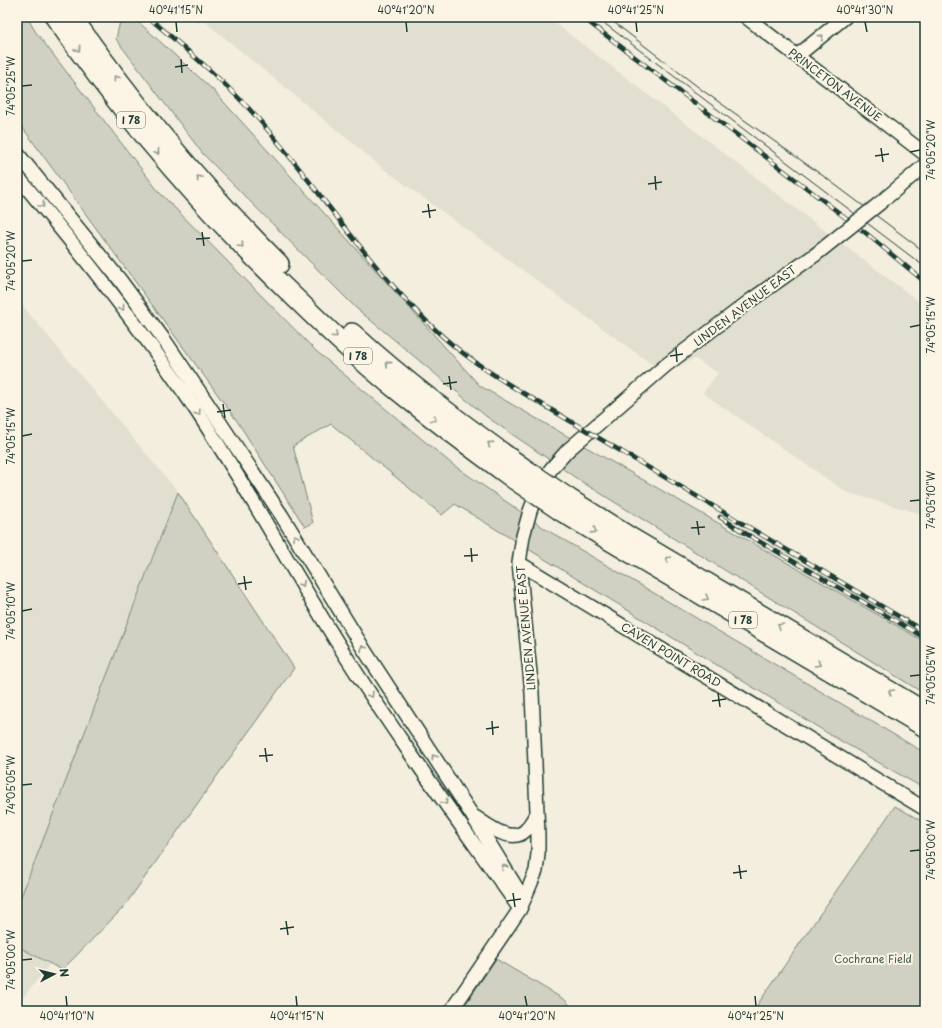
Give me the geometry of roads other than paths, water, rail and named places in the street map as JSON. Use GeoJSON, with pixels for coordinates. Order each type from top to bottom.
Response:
{"type":"FeatureCollection","features":[{"type":"Feature","properties":{"kind":"highway","name":"I 78"},"geometry":{"type":"LineString","coordinates":[[55,17],[118,104],[181,180],[219,212]]}},
{"type":"Feature","properties":{"kind":"highway","name":"I 78"},"geometry":{"type":"LineString","coordinates":[[72,17],[130,95],[182,159],[219,212],[291,294],[353,352],[407,398],[454,435],[518,473],[565,505],[617,545],[925,727]]}},
{"type":"Feature","properties":{"kind":"highway","name":"I 78"},"geometry":{"type":"LineString","coordinates":[[565,505],[633,539],[925,712]]}},
{"type":"Feature","properties":{"kind":"street","name":"PRINCETON AVENUE"},"geometry":{"type":"LineString","coordinates":[[746,17],[925,154]]}},
{"type":"Feature","properties":{"kind":"street"},"geometry":{"type":"LineString","coordinates":[[797,56],[844,17]]}},
{"type":"Feature","properties":{"kind":"street"},"geometry":{"type":"LineString","coordinates":[[17,153],[120,280],[165,341],[207,403],[278,509],[363,648],[472,815],[522,904]]}},
{"type":"Feature","properties":{"kind":"street","name":"LINDEN AVENUE EAST"},"geometry":{"type":"LineString","coordinates":[[451,1011],[522,904],[534,878],[537,862],[537,814],[532,693],[519,563],[530,511],[539,487],[551,469],[568,450],[665,366],[751,300],[815,255],[925,165]]}},
{"type":"Feature","properties":{"kind":"street"},"geometry":{"type":"LineString","coordinates":[[17,176],[61,228],[110,291],[196,410],[269,527],[345,655],[410,751],[522,904]]}},
{"type":"Feature","properties":{"kind":"street","name":"CAVEN POINT ROAD"},"geometry":{"type":"LineString","coordinates":[[519,563],[925,809]]}},
{"type":"Feature","properties":{"kind":"street"},"geometry":{"type":"LineString","coordinates":[[472,815],[500,833],[518,835],[525,830],[537,814]]}},
{"type":"Feature","properties":{"kind":"tram line"},"geometry":{"type":"LineString","coordinates":[[596,17],[925,267]]}},
{"type":"Feature","properties":{"kind":"tram line"},"geometry":{"type":"LineString","coordinates":[[607,17],[702,90],[826,178],[925,252]]}},
{"type":"Feature","properties":{"kind":"railway"},"geometry":{"type":"LineString","coordinates":[[148,17],[206,67],[248,108],[283,148],[391,284],[415,310],[457,348],[513,387],[925,632]]}},
{"type":"Feature","properties":{"kind":"railway"},"geometry":{"type":"LineString","coordinates":[[582,17],[867,234],[925,282]]}},
{"type":"Feature","properties":{"kind":"railway"},"geometry":{"type":"LineString","coordinates":[[720,517],[925,638]]}},
{"type":"Feature","properties":{"kind":"park label","name":"Cochrane Field"},"geometry":{"type":"Point","coordinates":[873,959]}}]}
